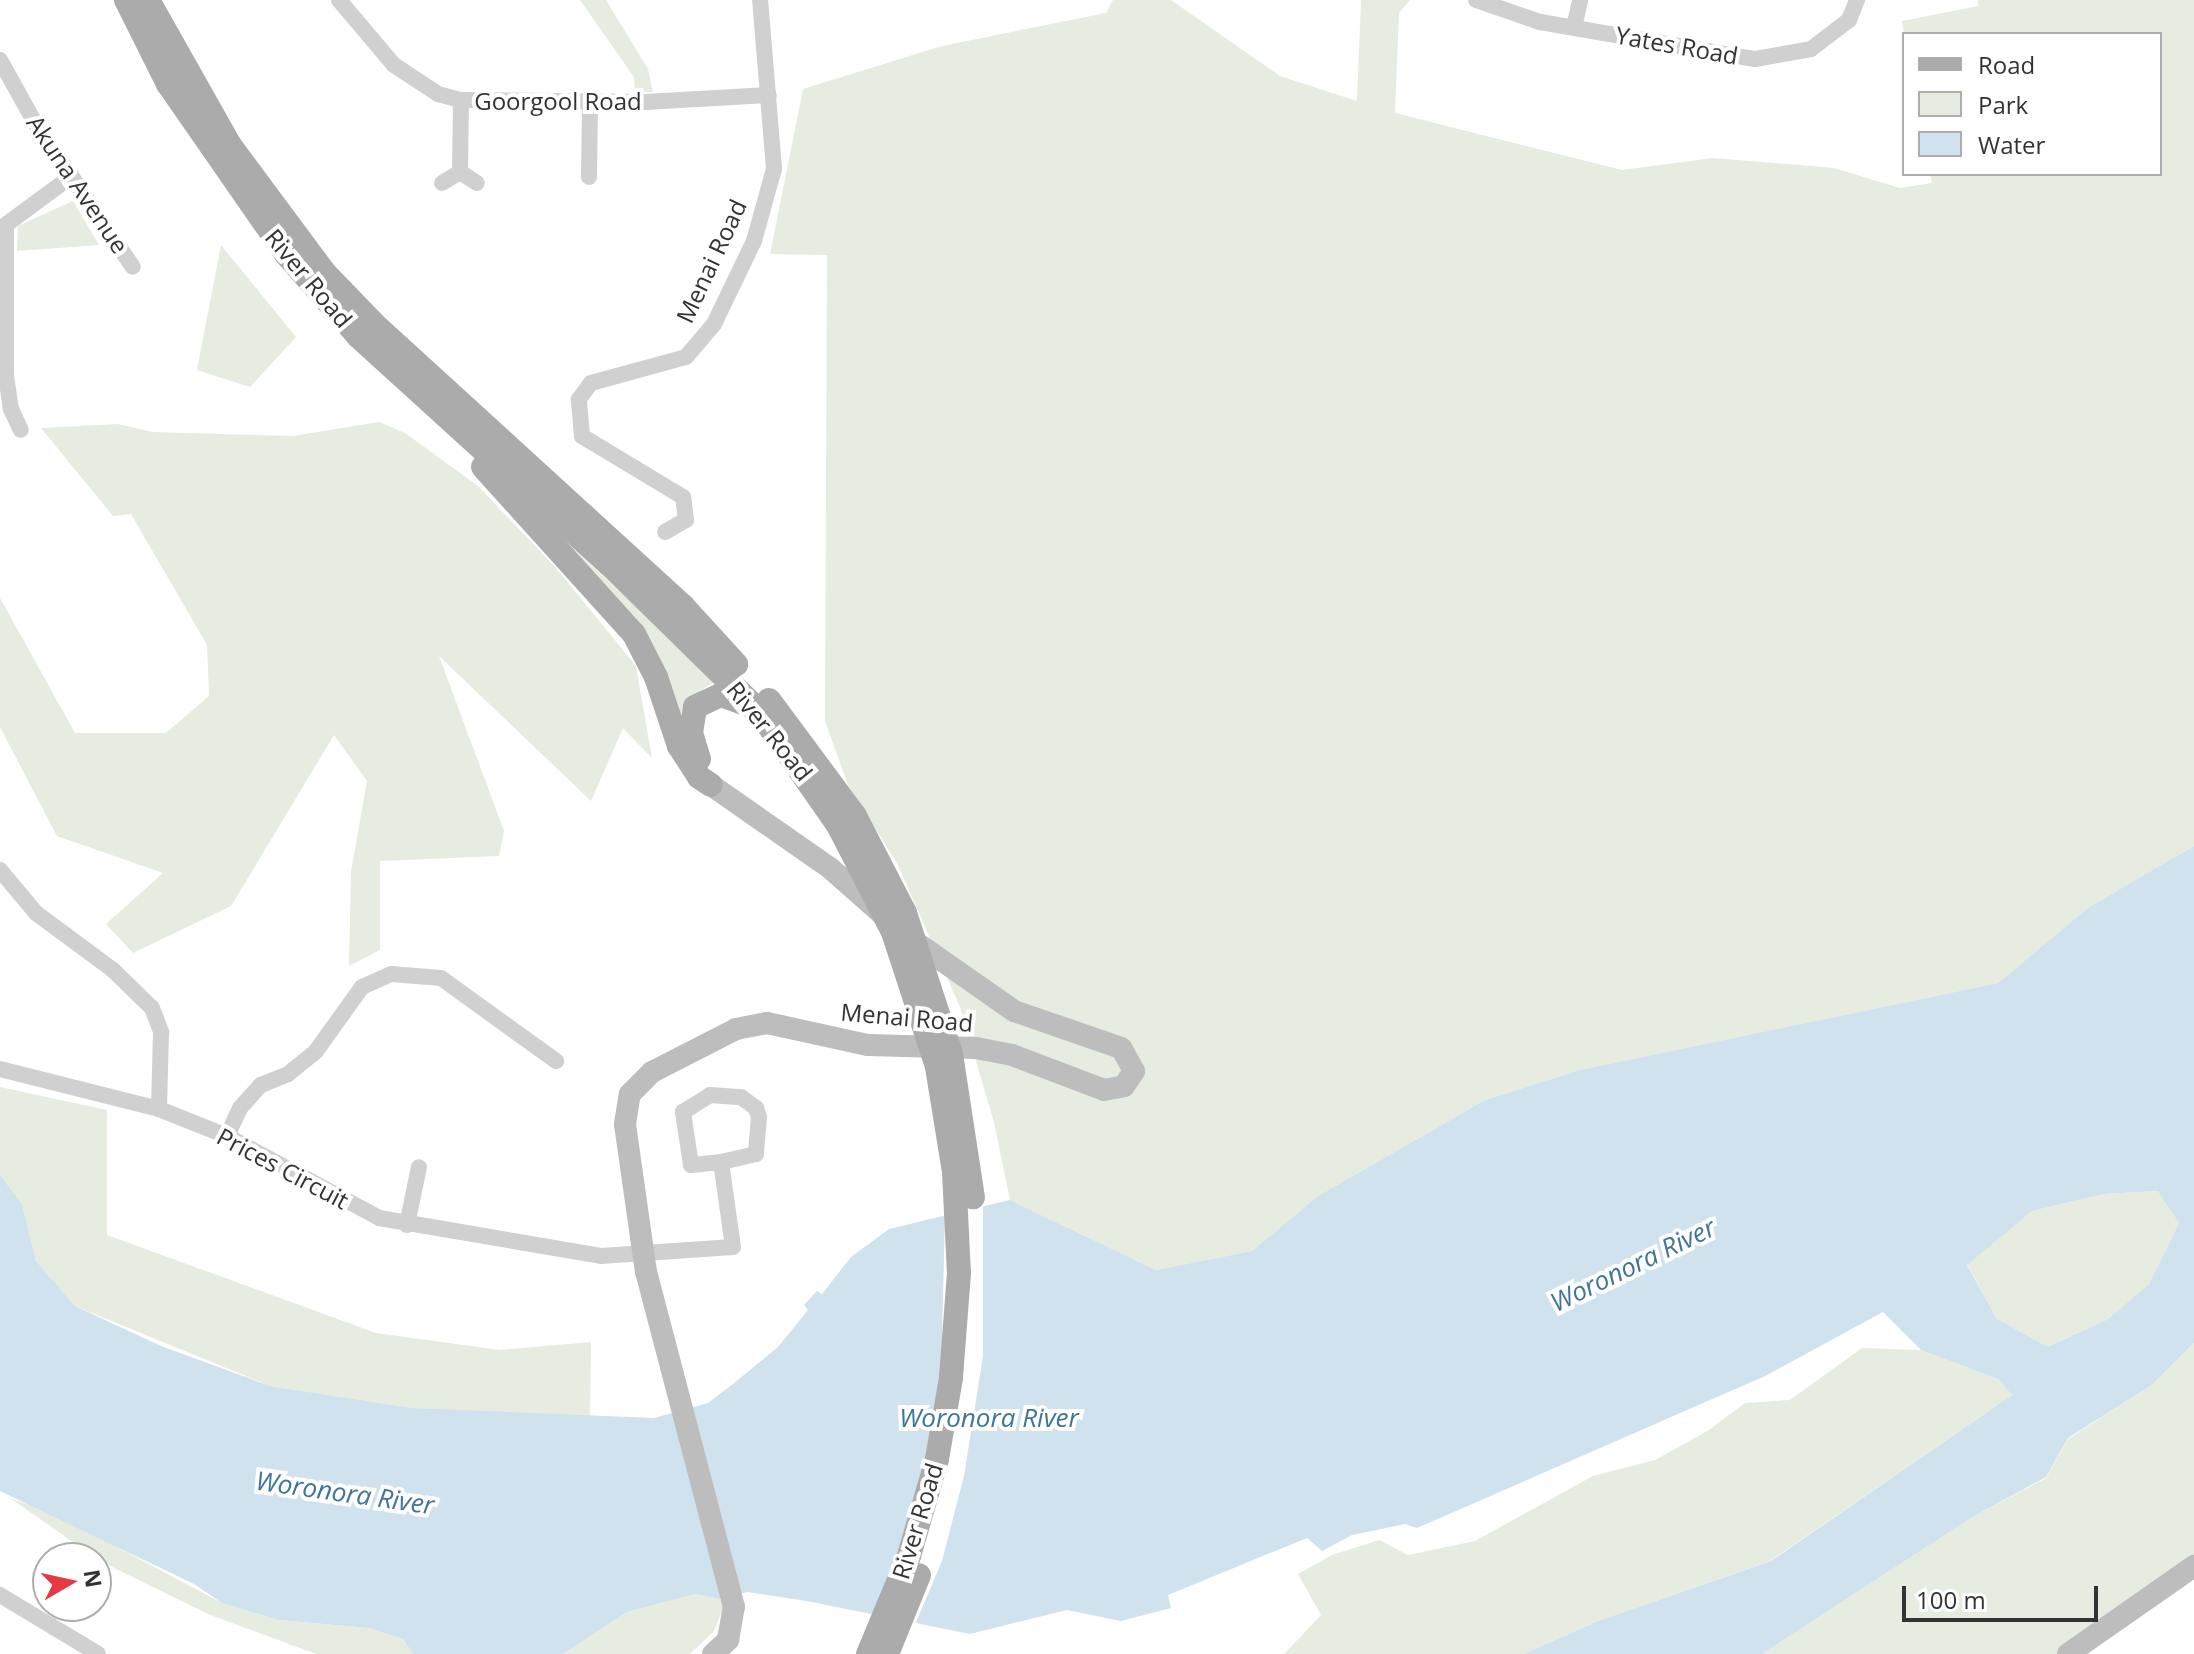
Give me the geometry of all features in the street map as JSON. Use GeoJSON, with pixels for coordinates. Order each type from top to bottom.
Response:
{"type":"FeatureCollection","features":[{"type":"Feature","properties":{"kind":"main road","name":"River Road"},"geometry":{"type":"LineString","coordinates":[[126,0],[168,84],[252,210],[358,336],[610,565],[757,709],[846,821],[893,932],[929,1034],[951,1144],[959,1252],[955,1345],[937,1459],[909,1556],[868,1654]]}},
{"type":"Feature","properties":{"kind":"main road","name":"River Road"},"geometry":{"type":"LineString","coordinates":[[148,0],[229,144],[324,272],[373,323],[683,606],[791,725],[846,821],[905,913],[939,1008],[967,1136],[975,1226],[973,1332],[957,1443],[924,1561],[887,1654]]}},
{"type":"Feature","properties":{"kind":"main road"},"geometry":{"type":"LineString","coordinates":[[406,380],[634,634],[656,677],[679,746],[691,768],[711,785]]}},
{"type":"Feature","properties":{"kind":"main road"},"geometry":{"type":"LineString","coordinates":[[711,785],[691,733],[695,707],[721,695],[757,709]]}},
{"type":"Feature","properties":{"kind":"street","name":"Goorgool Road"},"geometry":{"type":"LineString","coordinates":[[339,0],[394,65],[438,94],[461,100],[590,103],[769,95]]}},
{"type":"Feature","properties":{"kind":"street","name":"Menai Road"},"geometry":{"type":"LineString","coordinates":[[665,532],[686,520],[683,497],[582,436],[579,399],[591,383],[686,357],[714,324],[768,201],[774,169],[760,0]]}},
{"type":"Feature","properties":{"kind":"street","name":"Yates Road"},"geometry":{"type":"LineString","coordinates":[[1476,0],[1517,16],[1755,59],[1779,59],[1829,39],[1849,20],[1857,0]]}},
{"type":"Feature","properties":{"kind":"street"},"geometry":{"type":"LineString","coordinates":[[1574,27],[1580,0]]}},
{"type":"Feature","properties":{"kind":"street","name":"Akuna Avenue"},"geometry":{"type":"LineString","coordinates":[[0,60],[133,267]]}},
{"type":"Feature","properties":{"kind":"street"},"geometry":{"type":"LineString","coordinates":[[460,172],[461,100]]}},
{"type":"Feature","properties":{"kind":"street"},"geometry":{"type":"LineString","coordinates":[[589,177],[590,103]]}},
{"type":"Feature","properties":{"kind":"street"},"geometry":{"type":"LineString","coordinates":[[460,172],[477,183]]}},
{"type":"Feature","properties":{"kind":"street"},"geometry":{"type":"LineString","coordinates":[[442,183],[460,172]]}},
{"type":"Feature","properties":{"kind":"street"},"geometry":{"type":"LineString","coordinates":[[21,430],[11,409],[6,375],[3,228],[72,176]]}},
{"type":"Feature","properties":{"kind":"street","name":"Menai Road"},"geometry":{"type":"LineString","coordinates":[[711,785],[830,868],[974,988],[1041,1024],[1121,1048],[1134,1071],[1124,1086],[1104,1090],[1012,1055],[976,1048],[868,1045],[767,1023],[736,1029],[652,1072],[630,1094],[625,1124],[644,1255],[733,1598],[731,1632],[713,1654]]}},
{"type":"Feature","properties":{"kind":"street"},"geometry":{"type":"LineString","coordinates":[[0,870],[36,913],[113,970],[152,1008],[161,1032],[159,1109]]}},
{"type":"Feature","properties":{"kind":"street"},"geometry":{"type":"LineString","coordinates":[[227,1136],[240,1108],[261,1085],[288,1074],[316,1051],[362,987],[391,974],[441,978],[556,1061]]}},
{"type":"Feature","properties":{"kind":"street","name":"Prices Circuit"},"geometry":{"type":"LineString","coordinates":[[0,1069],[159,1109],[227,1136],[379,1218],[601,1256],[733,1247],[721,1162]]}},
{"type":"Feature","properties":{"kind":"street"},"geometry":{"type":"LineString","coordinates":[[710,1095],[741,1097],[756,1108],[759,1117],[756,1154],[721,1162],[691,1165],[683,1112],[710,1095]]}},
{"type":"Feature","properties":{"kind":"street"},"geometry":{"type":"LineString","coordinates":[[407,1225],[419,1167]]}},
{"type":"Feature","properties":{"kind":"street"},"geometry":{"type":"LineString","coordinates":[[2068,1654],[2194,1566]]}},
{"type":"Feature","properties":{"kind":"street"},"geometry":{"type":"LineString","coordinates":[[0,1595],[98,1654]]}},
{"type":"Feature","properties":{"kind":"green space"},"geometry":{"type":"Polygon","coordinates":[[[580,0],[606,0],[648,69],[653,92],[635,92],[634,77],[580,0]]]}},
{"type":"Feature","properties":{"kind":"green space"},"geometry":{"type":"Polygon","coordinates":[[[1113,0],[1171,0],[1280,76],[1357,101],[1361,0],[1410,0],[1399,13],[1395,113],[1622,170],[1713,158],[1834,168],[1900,188],[1932,183],[1930,176],[2162,176],[2162,32],[1904,32],[1902,21],[1978,6],[1978,0],[2194,0],[2194,846],[2089,907],[1998,983],[1580,1070],[1485,1100],[1318,1196],[1252,1251],[1156,1270],[1010,1200],[994,1122],[960,1007],[898,865],[848,785],[825,721],[827,255],[770,254],[803,89],[942,46],[1106,13],[1113,0]]]}},
{"type":"Feature","properties":{"kind":"green space"},"geometry":{"type":"Polygon","coordinates":[[[73,201],[99,245],[17,251],[18,226],[73,201]]]}},
{"type":"Feature","properties":{"kind":"green space"},"geometry":{"type":"Polygon","coordinates":[[[221,245],[296,337],[250,387],[197,370],[221,245]]]}},
{"type":"Feature","properties":{"kind":"green space"},"geometry":{"type":"Polygon","coordinates":[[[379,422],[405,433],[478,486],[556,568],[636,666],[652,758],[623,728],[591,801],[439,656],[504,831],[499,856],[380,861],[380,950],[349,966],[351,872],[367,781],[334,735],[231,906],[133,953],[106,924],[163,873],[57,836],[0,727],[0,598],[75,733],[166,733],[209,696],[207,645],[131,514],[113,516],[41,428],[118,424],[152,432],[293,436],[379,422]]]}},
{"type":"Feature","properties":{"kind":"green space"},"geometry":{"type":"Polygon","coordinates":[[[571,546],[715,681],[690,698],[682,719],[567,549],[571,546]]]}},
{"type":"Feature","properties":{"kind":"green space"},"geometry":{"type":"Polygon","coordinates":[[[0,1087],[107,1110],[107,1235],[376,1333],[500,1350],[591,1342],[590,1418],[413,1408],[270,1386],[75,1306],[36,1261],[22,1204],[0,1175],[0,1087]]]}},
{"type":"Feature","properties":{"kind":"green space"},"geometry":{"type":"Polygon","coordinates":[[[2159,1191],[2179,1223],[2149,1284],[2108,1319],[2048,1347],[1997,1319],[1967,1264],[2032,1211],[2104,1194],[2159,1191]]]}},
{"type":"Feature","properties":{"kind":"green space"},"geometry":{"type":"Polygon","coordinates":[[[2194,1343],[2194,1566],[2068,1654],[1762,1654],[1971,1518],[2046,1478],[2068,1439],[2152,1385],[2194,1343]]]}},
{"type":"Feature","properties":{"kind":"green space"},"geometry":{"type":"Polygon","coordinates":[[[1862,1348],[1921,1350],[1998,1379],[2012,1395],[1770,1561],[1598,1621],[1524,1654],[1284,1654],[1321,1615],[1298,1574],[1332,1555],[1379,1540],[1408,1555],[1475,1541],[1593,1476],[1655,1460],[1709,1430],[1745,1403],[1790,1400],[1862,1348]]]}},
{"type":"Feature","properties":{"kind":"green space"},"geometry":{"type":"Polygon","coordinates":[[[10,1498],[57,1515],[108,1542],[73,1542],[10,1498]]]}},
{"type":"Feature","properties":{"kind":"green space"},"geometry":{"type":"Polygon","coordinates":[[[112,1544],[222,1603],[278,1620],[369,1628],[403,1639],[413,1654],[316,1654],[208,1614],[112,1567],[112,1544]]]}},
{"type":"Feature","properties":{"kind":"green space"},"geometry":{"type":"Polygon","coordinates":[[[695,1594],[720,1599],[724,1606],[714,1631],[690,1654],[563,1654],[627,1612],[695,1594]]]}},
{"type":"Feature","properties":{"kind":"water","name":"Woronora River"},"geometry":{"type":"Polygon","coordinates":[[[2194,846],[2194,1343],[2152,1385],[2068,1438],[2046,1477],[1971,1518],[1762,1654],[1524,1654],[1598,1621],[1771,1561],[2012,1395],[1998,1379],[1921,1350],[1883,1312],[1765,1376],[1417,1528],[1405,1524],[1352,1535],[1322,1551],[1307,1538],[1168,1595],[1171,1608],[1121,1621],[1067,1610],[970,1634],[747,1592],[720,1599],[695,1594],[627,1612],[563,1654],[413,1654],[403,1639],[369,1628],[278,1620],[222,1603],[194,1584],[112,1542],[0,1491],[0,1175],[22,1204],[36,1261],[75,1306],[161,1346],[270,1386],[413,1408],[654,1418],[708,1403],[733,1384],[778,1347],[808,1310],[804,1305],[817,1291],[822,1294],[851,1257],[889,1229],[1010,1200],[1156,1270],[1252,1251],[1318,1196],[1485,1100],[1580,1070],[1998,983],[2089,907],[2194,846]],[[2158,1191],[2104,1194],[2032,1211],[1967,1265],[1997,1319],[2048,1347],[2108,1319],[2149,1284],[2179,1223],[2158,1191]]]}},
{"type":"Feature","properties":{"kind":"pier"},"geometry":{"type":"Polygon","coordinates":[[[983,1203],[983,1356],[964,1476],[942,1561],[914,1627],[877,1619],[927,1464],[941,1381],[945,1214],[983,1203]]]}}]}
